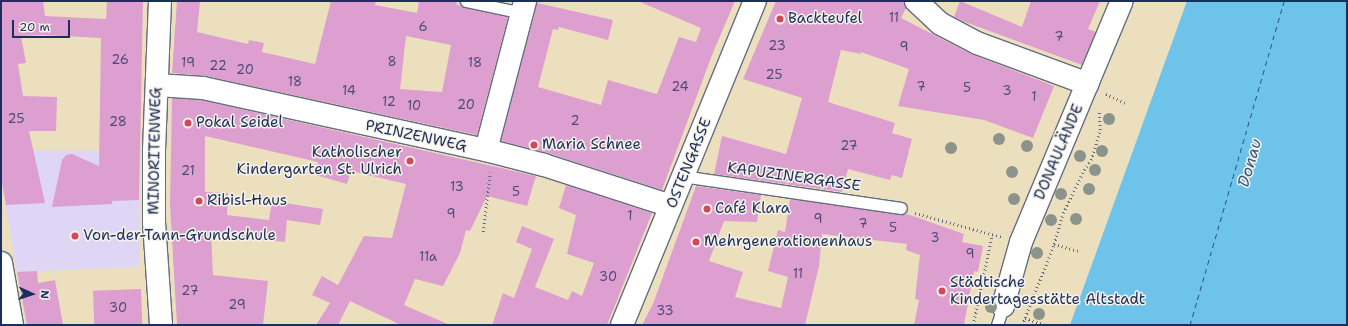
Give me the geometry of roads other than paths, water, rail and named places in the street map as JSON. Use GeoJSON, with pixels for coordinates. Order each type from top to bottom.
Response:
{"type":"FeatureCollection","features":[{"type":"Feature","properties":{"kind":"street","name":"MINORITENWEG"},"geometry":{"type":"LineString","coordinates":[[160,1],[154,222],[161,325]]}},
{"type":"Feature","properties":{"kind":"street","name":"OSTENGASSE"},"geometry":{"type":"LineString","coordinates":[[622,325],[755,1]]}},
{"type":"Feature","properties":{"kind":"street"},"geometry":{"type":"LineString","coordinates":[[916,1],[941,24],[977,43],[1088,84]]}},
{"type":"Feature","properties":{"kind":"street","name":"DONAULÄNDE"},"geometry":{"type":"LineString","coordinates":[[1000,315],[1021,242],[1122,1]]}},
{"type":"Feature","properties":{"kind":"street"},"geometry":{"type":"LineString","coordinates":[[490,151],[524,7]]}},
{"type":"Feature","properties":{"kind":"street","name":"PRINZENWEG"},"geometry":{"type":"LineString","coordinates":[[157,85],[203,88],[490,151],[544,165],[671,206]]}},
{"type":"Feature","properties":{"kind":"street"},"geometry":{"type":"LineString","coordinates":[[1,263],[12,325]]}},
{"type":"Feature","properties":{"kind":"lane"},"geometry":{"type":"LineString","coordinates":[[466,1],[524,7]]}},
{"type":"Feature","properties":{"kind":"lane","name":"KAPUZINERGASSE"},"geometry":{"type":"LineString","coordinates":[[682,176],[901,208]]}},
{"type":"Feature","properties":{"kind":"water","name":"Donau"},"geometry":{"type":"Polygon","coordinates":[[[1187,1],[1347,1],[1347,325],[1070,325],[1187,1]]]}},
{"type":"Feature","properties":{"kind":"place","name":"Backteufel"},"geometry":{"type":"Point","coordinates":[780,19]}},
{"type":"Feature","properties":{"kind":"place","name":"Pokal Seidel"},"geometry":{"type":"Point","coordinates":[188,123]}},
{"type":"Feature","properties":{"kind":"place","name":"Maria Schnee"},"geometry":{"type":"Point","coordinates":[534,145]}},
{"type":"Feature","properties":{"kind":"place","name":"Katholischer Kindergarten St. Ulrich"},"geometry":{"type":"Point","coordinates":[410,161]}},
{"type":"Feature","properties":{"kind":"place","name":"Ribisl-Haus"},"geometry":{"type":"Point","coordinates":[199,201]}},
{"type":"Feature","properties":{"kind":"place","name":"Café Klara"},"geometry":{"type":"Point","coordinates":[707,209]}},
{"type":"Feature","properties":{"kind":"place","name":"Von-der-Tann-Grundschule"},"geometry":{"type":"Point","coordinates":[75,236]}},
{"type":"Feature","properties":{"kind":"place","name":"Mehrgenerationenhaus"},"geometry":{"type":"Point","coordinates":[696,242]}},
{"type":"Feature","properties":{"kind":"place","name":"Städtische Kindertagesstätte Altstadt"},"geometry":{"type":"Point","coordinates":[942,291]}}]}
